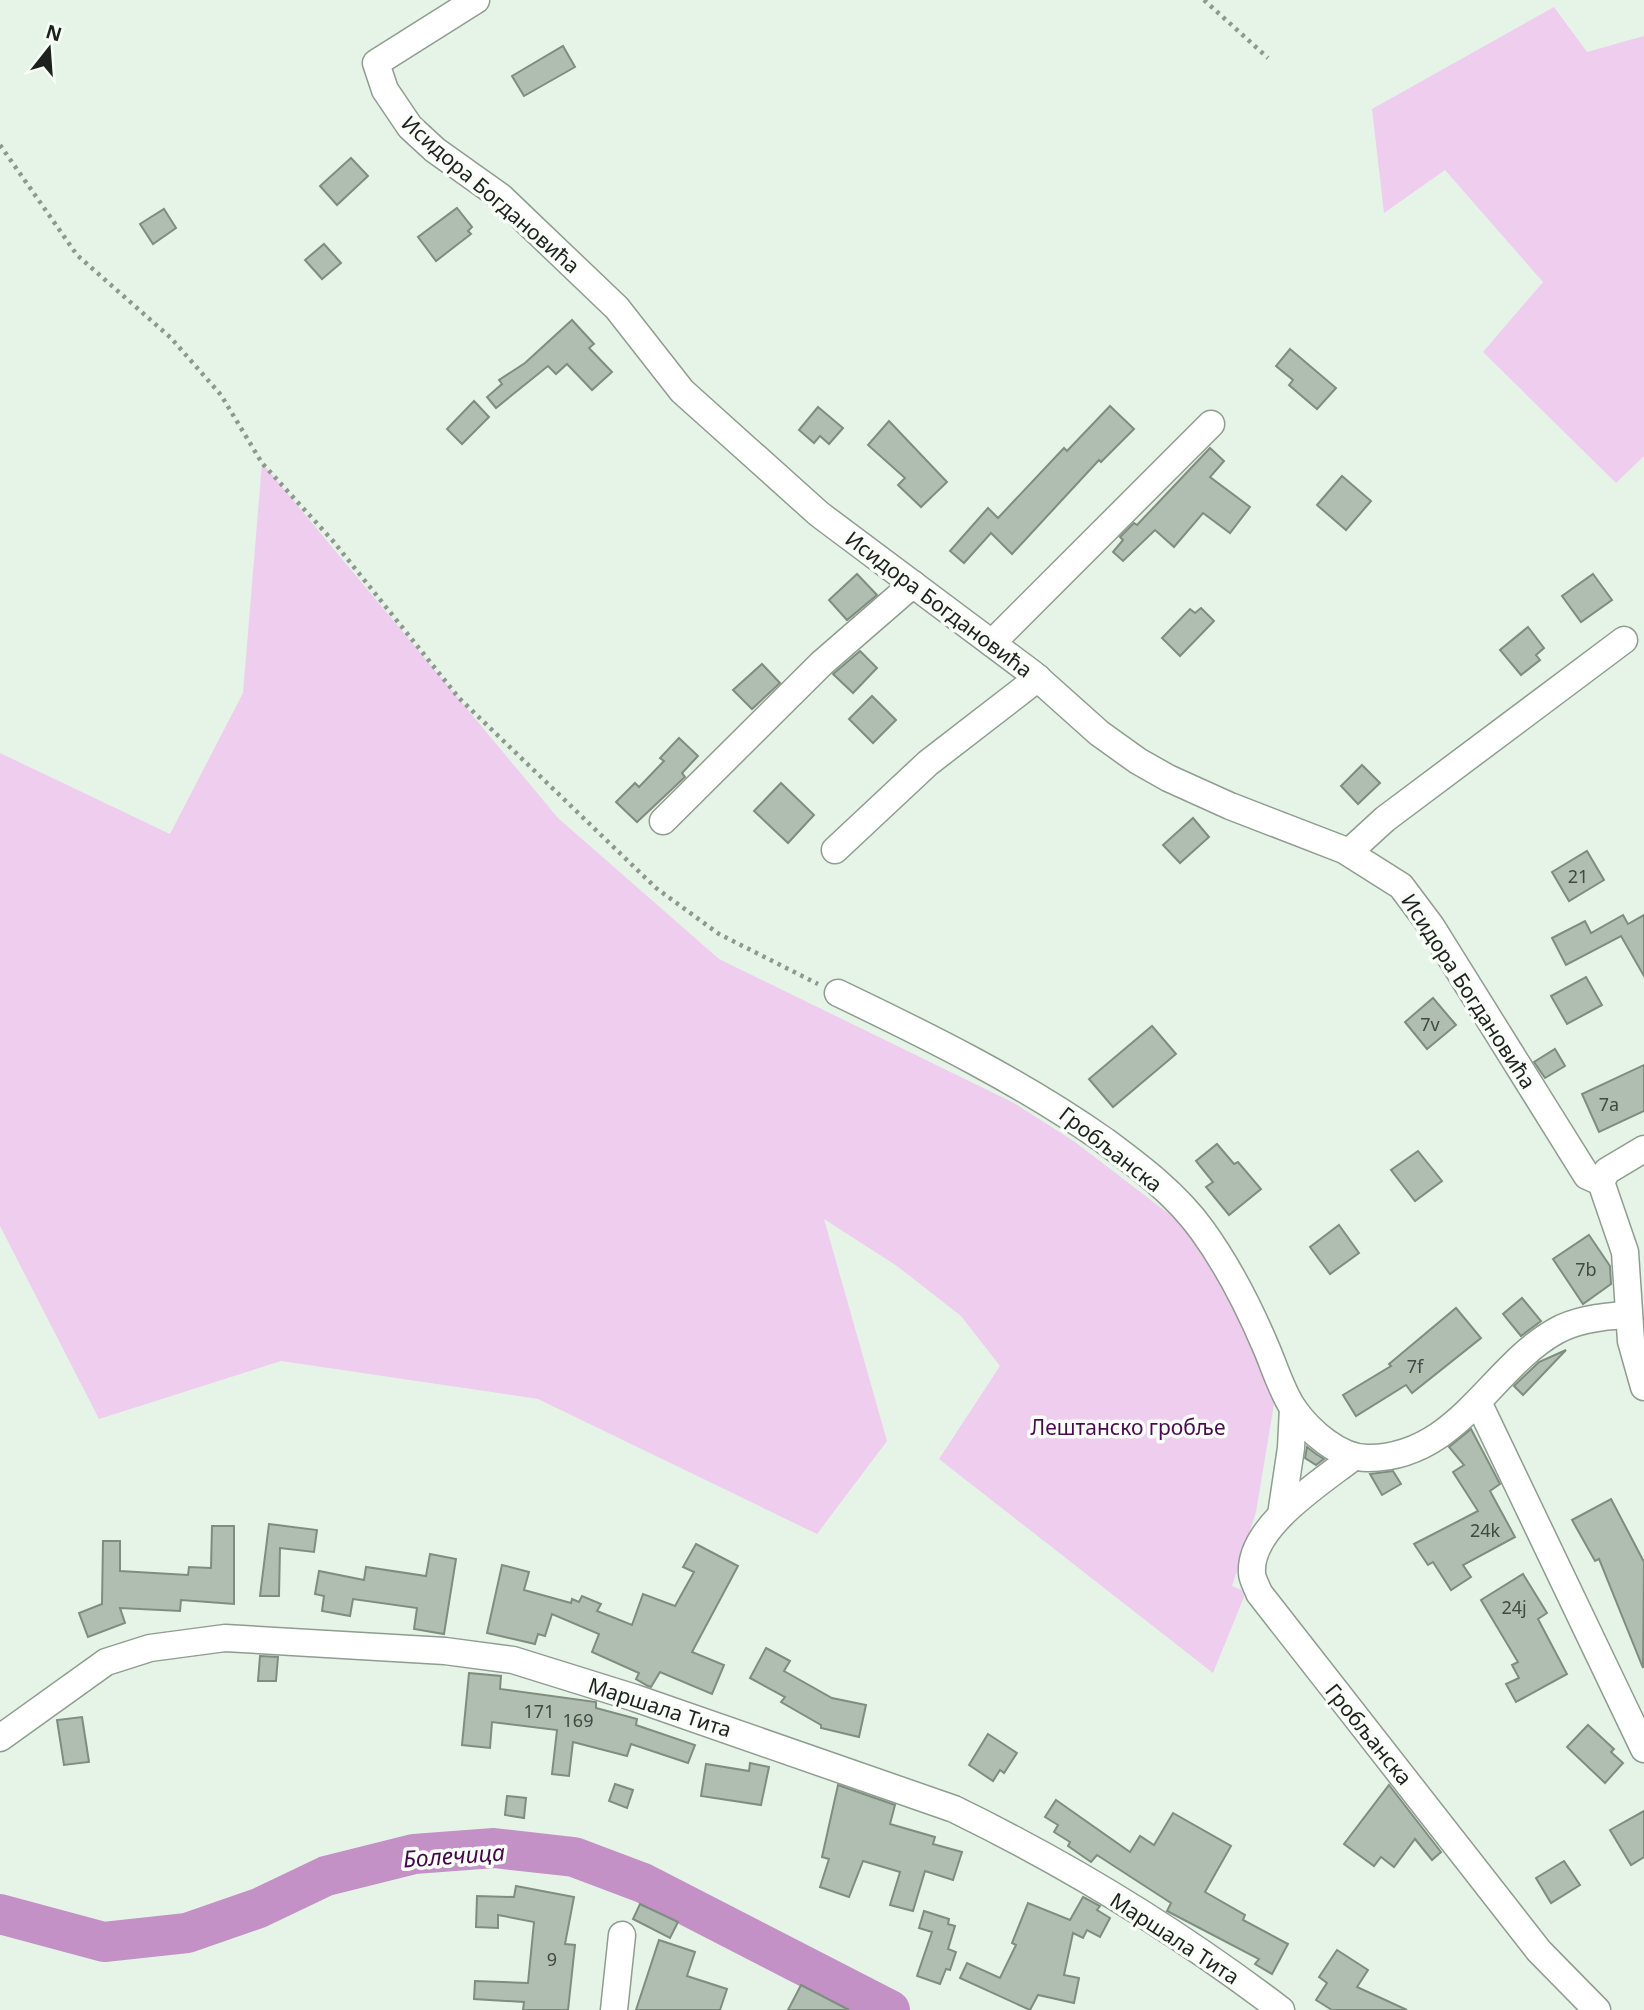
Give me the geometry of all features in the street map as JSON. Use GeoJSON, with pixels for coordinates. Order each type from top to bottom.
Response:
{"type":"FeatureCollection","features":[{"type":"Feature","properties":{"kind":"street","name":"Исидора Богдановића"},"geometry":{"type":"LineString","coordinates":[[476,0],[376,63],[377,74],[395,107],[435,150],[501,197],[601,292],[682,391],[819,514],[1038,678],[1099,733],[1168,778],[1230,806],[1349,852],[1401,886],[1431,926],[1587,1176],[1601,1182],[1625,1252],[1631,1341],[1644,1387]]}},
{"type":"Feature","properties":{"kind":"street"},"geometry":{"type":"LineString","coordinates":[[992,643],[1211,424]]}},
{"type":"Feature","properties":{"kind":"street"},"geometry":{"type":"LineString","coordinates":[[663,821],[821,663],[913,584]]}},
{"type":"Feature","properties":{"kind":"street"},"geometry":{"type":"LineString","coordinates":[[1349,852],[1385,819],[1624,640]]}},
{"type":"Feature","properties":{"kind":"street"},"geometry":{"type":"LineString","coordinates":[[835,850],[928,763],[1038,678]]}},
{"type":"Feature","properties":{"kind":"street","name":"Гробљанска"},"geometry":{"type":"LineString","coordinates":[[838,993],[939,1041],[1055,1106],[1151,1174],[1201,1228],[1245,1299],[1293,1408],[1319,1434],[1352,1458],[1281,1515],[1262,1538],[1252,1574],[1259,1593],[1539,1951],[1597,2010]]}},
{"type":"Feature","properties":{"kind":"street"},"geometry":{"type":"LineString","coordinates":[[1601,1182],[1606,1171],[1644,1149]]}},
{"type":"Feature","properties":{"kind":"street"},"geometry":{"type":"LineString","coordinates":[[1352,1458],[1397,1455],[1422,1445],[1479,1404],[1507,1372],[1557,1331],[1595,1319],[1628,1315]]}},
{"type":"Feature","properties":{"kind":"street"},"geometry":{"type":"LineString","coordinates":[[1479,1404],[1644,1749]]}},
{"type":"Feature","properties":{"kind":"street"},"geometry":{"type":"LineString","coordinates":[[1281,1515],[1291,1448],[1293,1408]]}},
{"type":"Feature","properties":{"kind":"street","name":"Маршала Тита"},"geometry":{"type":"LineString","coordinates":[[0,1738],[106,1662],[121,1655],[186,1641],[239,1639],[445,1651],[513,1660],[648,1702],[954,1809],[995,1829],[1203,1952],[1281,2010]]}},
{"type":"Feature","properties":{"kind":"street"},"geometry":{"type":"LineString","coordinates":[[614,2010],[622,1935]]}},
{"type":"Feature","properties":{"kind":"path"},"geometry":{"type":"LineString","coordinates":[[1204,0],[1268,58]]}},
{"type":"Feature","properties":{"kind":"path"},"geometry":{"type":"LineString","coordinates":[[0,145],[77,255],[171,338],[221,395],[262,463],[333,541],[459,698],[656,888],[719,934],[838,993]]}},
{"type":"Feature","properties":{"kind":"green space"},"geometry":{"type":"Polygon","coordinates":[[[1554,7],[1587,52],[1644,36],[1644,456],[1616,483],[1483,352],[1543,282],[1445,170],[1384,213],[1372,109],[1554,7]]]}},
{"type":"Feature","properties":{"kind":"green space","name":"Лештанско гробље"},"geometry":{"type":"Polygon","coordinates":[[[262,463],[558,818],[719,959],[1014,1103],[1075,1142],[1190,1230],[1217,1263],[1259,1351],[1274,1404],[1256,1512],[1232,1586],[1246,1592],[1213,1673],[939,1459],[1000,1366],[961,1316],[897,1266],[824,1219],[887,1441],[817,1534],[538,1399],[281,1361],[99,1419],[0,1226],[0,753],[170,834],[243,693],[262,463]]]}},
{"type":"Feature","properties":{"kind":"building"},"geometry":{"type":"Polygon","coordinates":[[[563,46],[575,67],[524,96],[512,76],[563,46]]]}},
{"type":"Feature","properties":{"kind":"building"},"geometry":{"type":"Polygon","coordinates":[[[351,158],[368,176],[337,205],[320,186],[351,158]]]}},
{"type":"Feature","properties":{"kind":"building"},"geometry":{"type":"Polygon","coordinates":[[[457,208],[472,227],[468,231],[471,234],[436,261],[418,237],[457,208]]]}},
{"type":"Feature","properties":{"kind":"building"},"geometry":{"type":"Polygon","coordinates":[[[164,209],[176,228],[153,244],[140,224],[164,209]]]}},
{"type":"Feature","properties":{"kind":"building"},"geometry":{"type":"Polygon","coordinates":[[[324,244],[341,263],[322,279],[305,260],[324,244]]]}},
{"type":"Feature","properties":{"kind":"building"},"geometry":{"type":"Polygon","coordinates":[[[572,320],[594,344],[589,348],[612,372],[592,390],[567,364],[556,374],[548,366],[496,408],[487,397],[502,384],[499,380],[525,363],[572,320]]]}},
{"type":"Feature","properties":{"kind":"building"},"geometry":{"type":"Polygon","coordinates":[[[1290,349],[1336,388],[1317,409],[1289,385],[1293,380],[1276,366],[1290,349]]]}},
{"type":"Feature","properties":{"kind":"building"},"geometry":{"type":"Polygon","coordinates":[[[474,401],[489,417],[462,444],[447,429],[474,401]]]}},
{"type":"Feature","properties":{"kind":"building"},"geometry":{"type":"Polygon","coordinates":[[[1110,406],[1134,429],[1101,462],[1099,460],[1012,554],[991,533],[964,563],[950,551],[988,508],[998,518],[1064,448],[1067,451],[1110,406]]]}},
{"type":"Feature","properties":{"kind":"building"},"geometry":{"type":"Polygon","coordinates":[[[818,407],[843,428],[829,444],[820,436],[814,443],[799,430],[818,407]]]}},
{"type":"Feature","properties":{"kind":"building"},"geometry":{"type":"Polygon","coordinates":[[[889,421],[947,482],[921,507],[898,485],[905,478],[868,445],[889,421]]]}},
{"type":"Feature","properties":{"kind":"building"},"geometry":{"type":"Polygon","coordinates":[[[1210,448],[1224,461],[1210,477],[1250,507],[1230,533],[1203,513],[1174,547],[1155,530],[1123,561],[1113,552],[1123,540],[1120,537],[1134,523],[1137,525],[1210,448]]]}},
{"type":"Feature","properties":{"kind":"building"},"geometry":{"type":"Polygon","coordinates":[[[1342,476],[1371,501],[1346,530],[1317,505],[1342,476]]]}},
{"type":"Feature","properties":{"kind":"building"},"geometry":{"type":"Polygon","coordinates":[[[857,574],[877,595],[847,620],[829,600],[857,574]]]}},
{"type":"Feature","properties":{"kind":"building"},"geometry":{"type":"Polygon","coordinates":[[[1593,574],[1612,600],[1581,622],[1562,596],[1593,574]]]}},
{"type":"Feature","properties":{"kind":"building"},"geometry":{"type":"Polygon","coordinates":[[[1201,608],[1214,621],[1180,656],[1162,638],[1190,609],[1195,613],[1201,608]]]}},
{"type":"Feature","properties":{"kind":"building"},"geometry":{"type":"Polygon","coordinates":[[[1528,627],[1544,648],[1536,655],[1540,660],[1521,675],[1500,650],[1528,627]]]}},
{"type":"Feature","properties":{"kind":"building"},"geometry":{"type":"Polygon","coordinates":[[[860,651],[877,668],[853,693],[833,674],[860,651]]]}},
{"type":"Feature","properties":{"kind":"building"},"geometry":{"type":"Polygon","coordinates":[[[762,664],[780,683],[752,709],[733,690],[762,664]]]}},
{"type":"Feature","properties":{"kind":"building"},"geometry":{"type":"Polygon","coordinates":[[[872,696],[896,720],[873,743],[849,719],[872,696]]]}},
{"type":"Feature","properties":{"kind":"building"},"geometry":{"type":"Polygon","coordinates":[[[679,738],[698,756],[682,773],[685,777],[637,822],[616,802],[635,783],[639,787],[664,761],[660,758],[679,738]]]}},
{"type":"Feature","properties":{"kind":"building"},"geometry":{"type":"Polygon","coordinates":[[[1362,765],[1380,783],[1358,804],[1341,786],[1362,765]]]}},
{"type":"Feature","properties":{"kind":"building"},"geometry":{"type":"Polygon","coordinates":[[[781,783],[814,815],[788,843],[754,811],[781,783]]]}},
{"type":"Feature","properties":{"kind":"building"},"geometry":{"type":"Polygon","coordinates":[[[1193,818],[1209,837],[1180,863],[1163,845],[1193,818]]]}},
{"type":"Feature","properties":{"kind":"building"},"geometry":{"type":"Polygon","coordinates":[[[1587,851],[1604,880],[1569,901],[1552,872],[1587,851]]]}},
{"type":"Feature","properties":{"kind":"building"},"geometry":{"type":"Polygon","coordinates":[[[1623,915],[1628,924],[1644,915],[1644,976],[1621,936],[1566,965],[1552,938],[1585,921],[1591,933],[1623,915]]]}},
{"type":"Feature","properties":{"kind":"building"},"geometry":{"type":"Polygon","coordinates":[[[1586,977],[1602,1005],[1567,1024],[1551,996],[1586,977]]]}},
{"type":"Feature","properties":{"kind":"building"},"geometry":{"type":"Polygon","coordinates":[[[1433,998],[1456,1025],[1427,1049],[1405,1022],[1433,998]]]}},
{"type":"Feature","properties":{"kind":"building"},"geometry":{"type":"Polygon","coordinates":[[[1152,1026],[1176,1054],[1113,1107],[1089,1079],[1152,1026]]]}},
{"type":"Feature","properties":{"kind":"building"},"geometry":{"type":"Polygon","coordinates":[[[1555,1049],[1565,1066],[1545,1078],[1534,1062],[1555,1049]]]}},
{"type":"Feature","properties":{"kind":"building"},"geometry":{"type":"Polygon","coordinates":[[[1644,1065],[1644,1111],[1599,1132],[1582,1094],[1644,1065]]]}},
{"type":"Feature","properties":{"kind":"building"},"geometry":{"type":"Polygon","coordinates":[[[1217,1144],[1234,1164],[1238,1162],[1261,1189],[1229,1215],[1206,1187],[1213,1182],[1196,1161],[1217,1144]]]}},
{"type":"Feature","properties":{"kind":"building"},"geometry":{"type":"Polygon","coordinates":[[[1418,1151],[1442,1181],[1415,1201],[1391,1170],[1418,1151]]]}},
{"type":"Feature","properties":{"kind":"building"},"geometry":{"type":"Polygon","coordinates":[[[1339,1225],[1359,1253],[1330,1274],[1310,1247],[1339,1225]]]}},
{"type":"Feature","properties":{"kind":"building"},"geometry":{"type":"Polygon","coordinates":[[[1589,1235],[1610,1266],[1611,1284],[1583,1304],[1553,1259],[1589,1235]]]}},
{"type":"Feature","properties":{"kind":"building"},"geometry":{"type":"Polygon","coordinates":[[[1522,1298],[1541,1321],[1521,1336],[1503,1314],[1522,1298]]]}},
{"type":"Feature","properties":{"kind":"building"},"geometry":{"type":"Polygon","coordinates":[[[1456,1308],[1481,1338],[1412,1393],[1406,1385],[1356,1416],[1343,1395],[1391,1366],[1389,1364],[1456,1308]]]}},
{"type":"Feature","properties":{"kind":"building"},"geometry":{"type":"Polygon","coordinates":[[[1566,1350],[1523,1395],[1514,1386],[1539,1362],[1566,1350]]]}},
{"type":"Feature","properties":{"kind":"building"},"geometry":{"type":"Polygon","coordinates":[[[1471,1429],[1500,1484],[1490,1491],[1515,1537],[1463,1565],[1471,1577],[1451,1590],[1433,1562],[1428,1565],[1414,1544],[1478,1511],[1453,1472],[1464,1465],[1449,1447],[1471,1429]]]}},
{"type":"Feature","properties":{"kind":"building"},"geometry":{"type":"Polygon","coordinates":[[[1307,1447],[1324,1459],[1316,1465],[1305,1458],[1307,1447]]]}},
{"type":"Feature","properties":{"kind":"building"},"geometry":{"type":"Polygon","coordinates":[[[1393,1471],[1401,1484],[1382,1495],[1370,1474],[1393,1471]]]}},
{"type":"Feature","properties":{"kind":"building"},"geometry":{"type":"Polygon","coordinates":[[[1611,1499],[1644,1562],[1643,1668],[1599,1559],[1595,1561],[1572,1520],[1611,1499]]]}},
{"type":"Feature","properties":{"kind":"building"},"geometry":{"type":"Polygon","coordinates":[[[269,1524],[317,1530],[314,1552],[280,1548],[279,1596],[260,1596],[269,1524]]]}},
{"type":"Feature","properties":{"kind":"building"},"geometry":{"type":"Polygon","coordinates":[[[212,1526],[234,1526],[234,1604],[181,1600],[180,1611],[120,1608],[125,1623],[88,1637],[79,1613],[102,1604],[103,1541],[120,1541],[120,1571],[188,1575],[189,1567],[211,1568],[212,1526]]]}},
{"type":"Feature","properties":{"kind":"building"},"geometry":{"type":"Polygon","coordinates":[[[696,1544],[738,1566],[692,1652],[724,1665],[712,1694],[660,1672],[651,1687],[648,1686],[636,1679],[639,1673],[592,1652],[599,1634],[552,1614],[545,1636],[538,1634],[535,1644],[487,1633],[502,1565],[529,1572],[524,1590],[571,1603],[572,1599],[579,1602],[582,1596],[601,1604],[597,1611],[632,1625],[643,1594],[675,1606],[694,1572],[683,1567],[696,1544]]]}},
{"type":"Feature","properties":{"kind":"building"},"geometry":{"type":"Polygon","coordinates":[[[430,1554],[456,1559],[444,1634],[414,1629],[417,1608],[353,1599],[350,1616],[322,1611],[324,1596],[315,1594],[319,1571],[364,1580],[366,1567],[426,1576],[430,1554]]]}},
{"type":"Feature","properties":{"kind":"building"},"geometry":{"type":"Polygon","coordinates":[[[1523,1574],[1547,1613],[1538,1619],[1567,1674],[1516,1702],[1506,1684],[1519,1678],[1512,1665],[1518,1662],[1481,1600],[1523,1574]]]}},
{"type":"Feature","properties":{"kind":"building"},"geometry":{"type":"Polygon","coordinates":[[[766,1648],[790,1661],[784,1671],[832,1698],[866,1705],[859,1737],[821,1728],[821,1725],[781,1702],[785,1697],[750,1678],[766,1648]]]}},
{"type":"Feature","properties":{"kind":"building"},"geometry":{"type":"Polygon","coordinates":[[[260,1656],[278,1657],[276,1681],[258,1681],[260,1656]]]}},
{"type":"Feature","properties":{"kind":"building"},"geometry":{"type":"Polygon","coordinates":[[[469,1673],[501,1676],[500,1689],[596,1702],[596,1708],[637,1719],[636,1725],[695,1745],[688,1763],[631,1744],[627,1756],[573,1742],[569,1776],[552,1774],[557,1730],[492,1722],[490,1748],[462,1745],[469,1673]]]}},
{"type":"Feature","properties":{"kind":"building"},"geometry":{"type":"Polygon","coordinates":[[[82,1717],[89,1762],[64,1765],[57,1720],[82,1717]]]}},
{"type":"Feature","properties":{"kind":"building"},"geometry":{"type":"Polygon","coordinates":[[[1588,1725],[1614,1749],[1611,1752],[1623,1763],[1605,1783],[1567,1747],[1588,1725]]]}},
{"type":"Feature","properties":{"kind":"building"},"geometry":{"type":"Polygon","coordinates":[[[988,1734],[1017,1753],[1004,1773],[1000,1770],[993,1781],[969,1765],[988,1734]]]}},
{"type":"Feature","properties":{"kind":"building"},"geometry":{"type":"Polygon","coordinates":[[[750,1763],[769,1767],[761,1805],[701,1796],[706,1764],[749,1771],[750,1763]]]}},
{"type":"Feature","properties":{"kind":"building"},"geometry":{"type":"Polygon","coordinates":[[[615,1784],[633,1790],[627,1808],[609,1801],[615,1784]]]}},
{"type":"Feature","properties":{"kind":"building"},"geometry":{"type":"Polygon","coordinates":[[[838,1785],[895,1805],[890,1824],[935,1837],[933,1844],[962,1852],[953,1880],[925,1871],[913,1911],[890,1905],[900,1872],[863,1861],[849,1897],[820,1887],[829,1859],[822,1857],[838,1785]]]}},
{"type":"Feature","properties":{"kind":"building"},"geometry":{"type":"Polygon","coordinates":[[[1389,1785],[1441,1852],[1432,1860],[1415,1839],[1394,1867],[1381,1857],[1374,1866],[1344,1844],[1389,1785]]]}},
{"type":"Feature","properties":{"kind":"building"},"geometry":{"type":"Polygon","coordinates":[[[507,1796],[526,1798],[524,1818],[505,1815],[507,1796]]]}},
{"type":"Feature","properties":{"kind":"building"},"geometry":{"type":"Polygon","coordinates":[[[1056,1800],[1130,1852],[1140,1836],[1154,1845],[1173,1813],[1231,1846],[1205,1892],[1245,1915],[1243,1920],[1288,1944],[1272,1974],[1255,1964],[1259,1959],[1167,1911],[1171,1903],[1097,1855],[1091,1862],[1068,1846],[1070,1842],[1054,1832],[1058,1825],[1045,1817],[1056,1800]]]}},
{"type":"Feature","properties":{"kind":"building"},"geometry":{"type":"Polygon","coordinates":[[[1644,1811],[1644,1857],[1631,1865],[1610,1830],[1644,1811]]]}},
{"type":"Feature","properties":{"kind":"building"},"geometry":{"type":"Polygon","coordinates":[[[1564,1861],[1580,1885],[1551,1903],[1536,1878],[1564,1861]]]}},
{"type":"Feature","properties":{"kind":"building"},"geometry":{"type":"Polygon","coordinates":[[[516,1886],[574,1897],[565,1944],[575,1945],[568,2010],[523,2010],[524,2002],[474,1999],[475,1981],[528,1983],[534,1922],[498,1915],[498,1928],[476,1927],[477,1896],[514,1897],[516,1886]]]}},
{"type":"Feature","properties":{"kind":"building"},"geometry":{"type":"Polygon","coordinates":[[[1083,1897],[1100,1906],[1097,1910],[1110,1918],[1100,1937],[1087,1930],[1083,1938],[1073,1933],[1064,1975],[1079,1978],[1074,2003],[1038,1995],[1030,2010],[960,1978],[967,1963],[1000,1978],[1016,1945],[1012,1943],[1028,1903],[1070,1920],[1083,1897]]]}},
{"type":"Feature","properties":{"kind":"building"},"geometry":{"type":"Polygon","coordinates":[[[640,1904],[678,1922],[670,1938],[633,1919],[640,1904]]]}},
{"type":"Feature","properties":{"kind":"building"},"geometry":{"type":"Polygon","coordinates":[[[924,1911],[949,1919],[948,1924],[955,1926],[948,1949],[956,1952],[950,1970],[946,1969],[940,1984],[917,1976],[932,1932],[919,1928],[924,1911]]]}},
{"type":"Feature","properties":{"kind":"building"},"geometry":{"type":"Polygon","coordinates":[[[659,1940],[695,1952],[687,1976],[727,1989],[720,2010],[636,2010],[659,1940]]]}},
{"type":"Feature","properties":{"kind":"building"},"geometry":{"type":"Polygon","coordinates":[[[1337,1950],[1368,1970],[1357,1987],[1407,2010],[1332,2010],[1316,2000],[1327,1983],[1319,1977],[1337,1950]]]}},
{"type":"Feature","properties":{"kind":"building"},"geometry":{"type":"Polygon","coordinates":[[[801,1985],[849,2010],[788,2010],[801,1985]]]}},
{"type":"Feature","properties":{"kind":"waterway","name":"Болечица"},"geometry":{"type":"LineString","coordinates":[[0,1914],[104,1942],[187,1933],[259,1908],[326,1876],[414,1854],[494,1848],[574,1857],[643,1883],[890,2010]]}}]}
